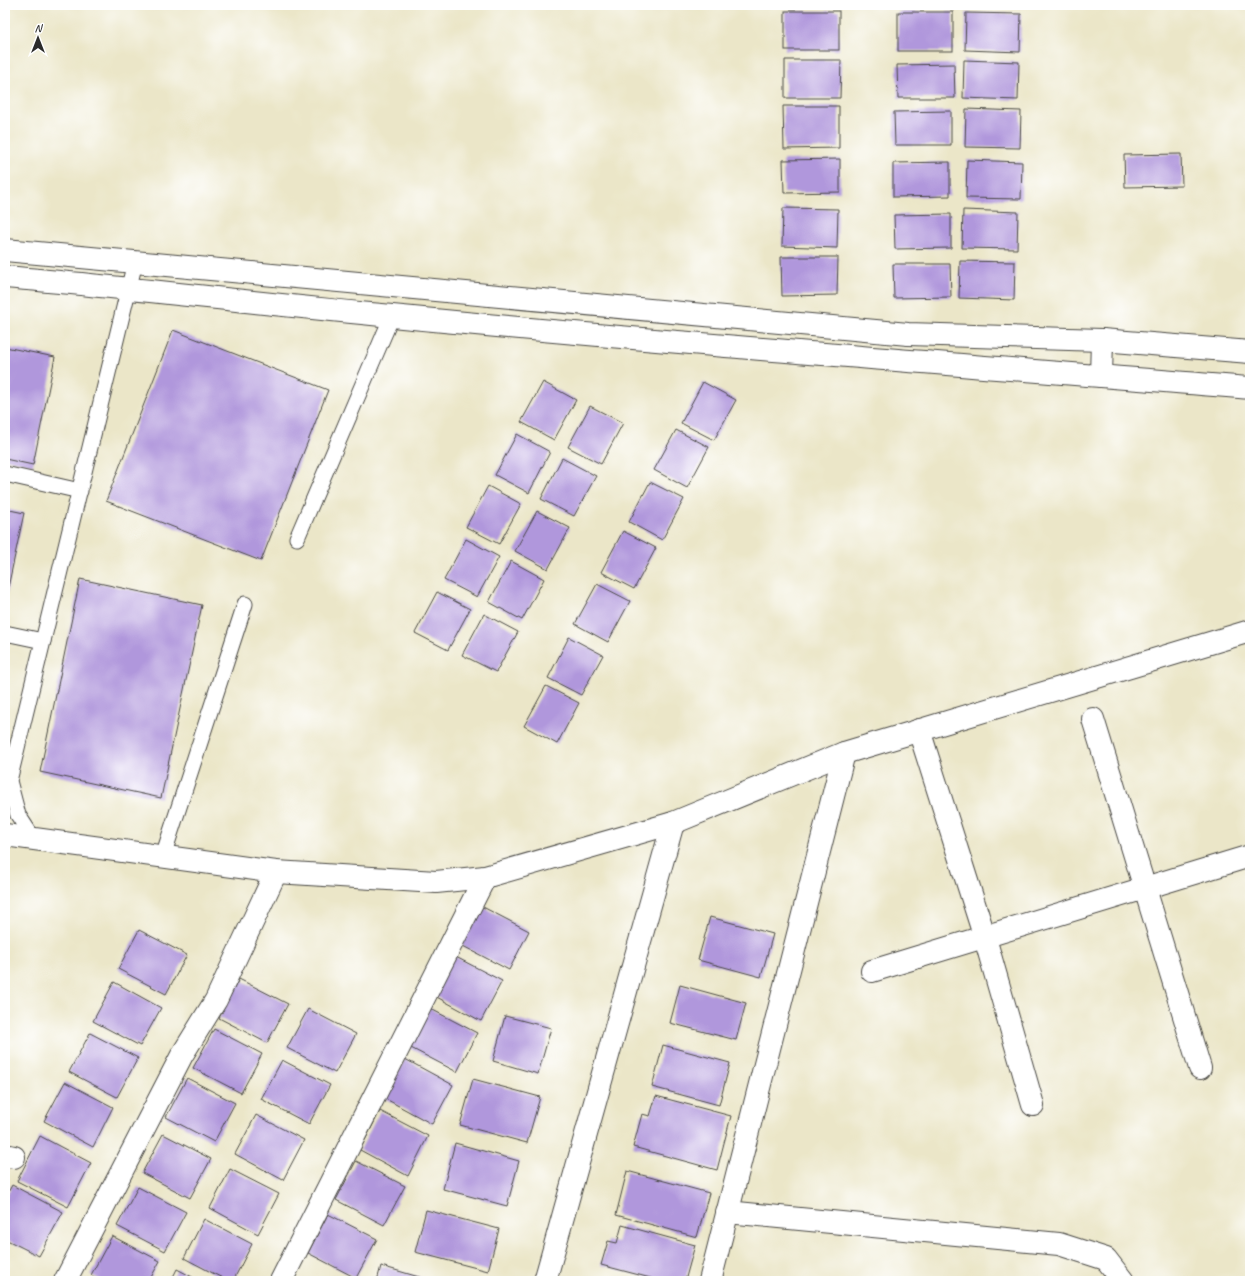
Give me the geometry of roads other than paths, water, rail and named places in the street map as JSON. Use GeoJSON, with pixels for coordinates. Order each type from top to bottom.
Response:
{"type":"FeatureCollection","features":[{"type":"Feature","properties":{"kind":"street"},"geometry":{"type":"LineString","coordinates":[[5,250],[908,334],[1102,340],[1250,352]]}},
{"type":"Feature","properties":{"kind":"street"},"geometry":{"type":"LineString","coordinates":[[5,277],[129,288],[392,316],[906,361],[1250,388]]}},
{"type":"Feature","properties":{"kind":"street"},"geometry":{"type":"LineString","coordinates":[[906,361],[908,334]]}},
{"type":"Feature","properties":{"kind":"street"},"geometry":{"type":"LineString","coordinates":[[1101,376],[1102,340]]}},
{"type":"Feature","properties":{"kind":"street"},"geometry":{"type":"LineString","coordinates":[[5,836],[33,838],[276,872],[436,882],[485,877],[673,823],[844,753],[1250,630]]}},
{"type":"Feature","properties":{"kind":"street"},"geometry":{"type":"LineString","coordinates":[[1093,719],[1200,1068]]}},
{"type":"Feature","properties":{"kind":"street"},"geometry":{"type":"LineString","coordinates":[[919,730],[985,938],[1033,1105]]}},
{"type":"Feature","properties":{"kind":"street"},"geometry":{"type":"LineString","coordinates":[[710,1281],[844,753]]}},
{"type":"Feature","properties":{"kind":"street"},"geometry":{"type":"LineString","coordinates":[[545,1281],[673,823]]}},
{"type":"Feature","properties":{"kind":"street"},"geometry":{"type":"LineString","coordinates":[[872,971],[985,938],[1250,856]]}},
{"type":"Feature","properties":{"kind":"street"},"geometry":{"type":"LineString","coordinates":[[65,1281],[182,1055],[216,1000],[276,872]]}},
{"type":"Feature","properties":{"kind":"street"},"geometry":{"type":"LineString","coordinates":[[281,1281],[485,877]]}},
{"type":"Feature","properties":{"kind":"street"},"geometry":{"type":"LineString","coordinates":[[727,1212],[1059,1244],[1106,1259],[1123,1281]]}},
{"type":"Feature","properties":{"kind":"lane"},"geometry":{"type":"LineString","coordinates":[[33,838],[18,815],[7,781],[44,641],[135,262]]}},
{"type":"Feature","properties":{"kind":"lane"},"geometry":{"type":"LineString","coordinates":[[297,538],[392,316]]}},
{"type":"Feature","properties":{"kind":"lane"},"geometry":{"type":"LineString","coordinates":[[5,474],[80,491]]}},
{"type":"Feature","properties":{"kind":"lane"},"geometry":{"type":"LineString","coordinates":[[163,856],[245,604]]}},
{"type":"Feature","properties":{"kind":"lane"},"geometry":{"type":"LineString","coordinates":[[5,633],[44,641]]}}]}
